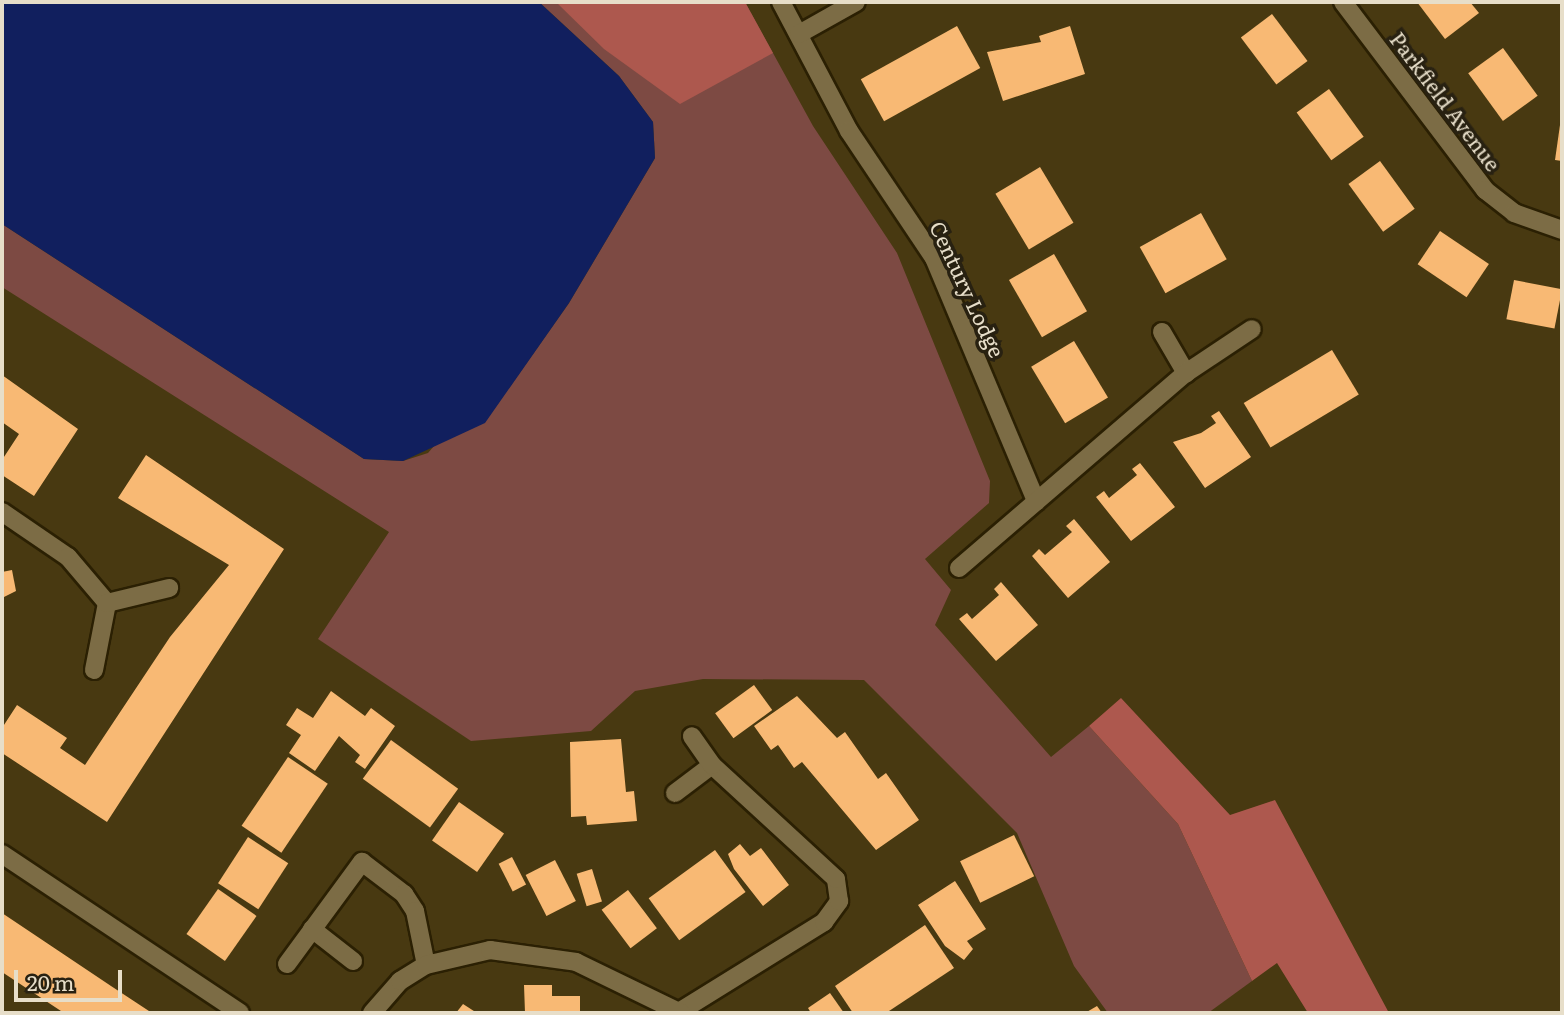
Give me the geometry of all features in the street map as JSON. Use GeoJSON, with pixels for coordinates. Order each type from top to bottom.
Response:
{"type":"FeatureCollection","features":[{"type":"Feature","properties":{"kind":"street","name":"Century Lodge"},"geometry":{"type":"LineString","coordinates":[[781,2],[849,131],[934,258],[1036,501]]}},
{"type":"Feature","properties":{"kind":"street"},"geometry":{"type":"LineString","coordinates":[[799,34],[856,2]]}},
{"type":"Feature","properties":{"kind":"street","name":"Parkfield Avenue"},"geometry":{"type":"LineString","coordinates":[[1343,2],[1476,181],[1514,213],[1562,230]]}},
{"type":"Feature","properties":{"kind":"street"},"geometry":{"type":"LineString","coordinates":[[959,568],[1186,373],[1252,329]]}},
{"type":"Feature","properties":{"kind":"street"},"geometry":{"type":"LineString","coordinates":[[1162,332],[1186,373]]}},
{"type":"Feature","properties":{"kind":"street"},"geometry":{"type":"LineString","coordinates":[[2,512],[68,557],[107,603]]}},
{"type":"Feature","properties":{"kind":"street"},"geometry":{"type":"LineString","coordinates":[[107,603],[169,588]]}},
{"type":"Feature","properties":{"kind":"street"},"geometry":{"type":"LineString","coordinates":[[94,670],[107,603]]}},
{"type":"Feature","properties":{"kind":"street"},"geometry":{"type":"LineString","coordinates":[[372,1013],[400,981],[426,965],[490,950],[532,951],[587,967],[680,1013],[824,922],[839,901],[836,879],[712,765],[692,736]]}},
{"type":"Feature","properties":{"kind":"street"},"geometry":{"type":"LineString","coordinates":[[675,793],[712,765]]}},
{"type":"Feature","properties":{"kind":"street"},"geometry":{"type":"LineString","coordinates":[[2,854],[240,1013]]}},
{"type":"Feature","properties":{"kind":"street"},"geometry":{"type":"LineString","coordinates":[[287,964],[362,862],[404,894],[415,911],[426,965]]}},
{"type":"Feature","properties":{"kind":"street"},"geometry":{"type":"LineString","coordinates":[[312,929],[353,961]]}},
{"type":"Feature","properties":{"kind":"shaded area"},"geometry":{"type":"Polygon","coordinates":[[[2,2],[539,2],[619,76],[653,122],[655,158],[569,303],[485,423],[403,461],[364,459],[2,224],[2,2]]]}},
{"type":"Feature","properties":{"kind":"shaded area"},"geometry":{"type":"Polygon","coordinates":[[[539,2],[745,2],[813,126],[897,253],[990,481],[989,503],[925,559],[951,590],[935,625],[1051,757],[1089,726],[1178,824],[1252,981],[1208,1013],[1108,1013],[1074,966],[1017,833],[864,680],[703,679],[635,691],[591,731],[471,741],[318,639],[389,532],[2,287],[2,224],[364,459],[403,461],[428,453],[440,439],[485,422],[569,303],[655,158],[653,122],[619,76],[539,2]]]}},
{"type":"Feature","properties":{"kind":"shaded area"},"geometry":{"type":"Polygon","coordinates":[[[556,2],[745,2],[773,53],[680,104],[604,49],[556,2]]]}},
{"type":"Feature","properties":{"kind":"shaded area"},"geometry":{"type":"Polygon","coordinates":[[[1121,698],[1230,815],[1275,800],[1389,1013],[1308,1013],[1277,963],[1252,981],[1178,824],[1089,726],[1121,698]]]}},
{"type":"Feature","properties":{"kind":"building"},"geometry":{"type":"Polygon","coordinates":[[[1417,2],[1470,2],[1479,13],[1445,39],[1417,2]]]}},
{"type":"Feature","properties":{"kind":"building"},"geometry":{"type":"Polygon","coordinates":[[[1272,14],[1308,61],[1276,85],[1241,37],[1272,14]]]}},
{"type":"Feature","properties":{"kind":"building"},"geometry":{"type":"Polygon","coordinates":[[[957,26],[980,68],[884,121],[861,79],[957,26]]]}},
{"type":"Feature","properties":{"kind":"building"},"geometry":{"type":"Polygon","coordinates":[[[1070,26],[1085,74],[1003,101],[987,52],[1041,42],[1039,36],[1070,26]]]}},
{"type":"Feature","properties":{"kind":"building"},"geometry":{"type":"Polygon","coordinates":[[[1503,48],[1538,96],[1503,121],[1468,73],[1503,48]]]}},
{"type":"Feature","properties":{"kind":"building"},"geometry":{"type":"Polygon","coordinates":[[[1329,89],[1364,137],[1331,160],[1297,113],[1329,89]]]}},
{"type":"Feature","properties":{"kind":"building"},"geometry":{"type":"Polygon","coordinates":[[[1562,118],[1562,161],[1555,160],[1562,118]]]}},
{"type":"Feature","properties":{"kind":"building"},"geometry":{"type":"Polygon","coordinates":[[[1380,161],[1415,209],[1383,232],[1348,184],[1380,161]]]}},
{"type":"Feature","properties":{"kind":"building"},"geometry":{"type":"Polygon","coordinates":[[[1040,167],[1073,223],[1029,249],[995,194],[1040,167]]]}},
{"type":"Feature","properties":{"kind":"building"},"geometry":{"type":"Polygon","coordinates":[[[1201,213],[1227,259],[1165,293],[1140,247],[1201,213]]]}},
{"type":"Feature","properties":{"kind":"building"},"geometry":{"type":"Polygon","coordinates":[[[1440,231],[1489,264],[1467,297],[1418,264],[1440,231]]]}},
{"type":"Feature","properties":{"kind":"building"},"geometry":{"type":"Polygon","coordinates":[[[1054,254],[1087,311],[1042,337],[1009,280],[1054,254]]]}},
{"type":"Feature","properties":{"kind":"building"},"geometry":{"type":"Polygon","coordinates":[[[1514,280],[1562,289],[1554,329],[1506,319],[1514,280]]]}},
{"type":"Feature","properties":{"kind":"building"},"geometry":{"type":"Polygon","coordinates":[[[1074,341],[1108,398],[1065,423],[1031,367],[1074,341]]]}},
{"type":"Feature","properties":{"kind":"building"},"geometry":{"type":"Polygon","coordinates":[[[1332,350],[1359,395],[1270,448],[1244,403],[1332,350]]]}},
{"type":"Feature","properties":{"kind":"building"},"geometry":{"type":"Polygon","coordinates":[[[2,375],[78,429],[34,496],[2,475],[2,460],[19,434],[2,422],[2,375]]]}},
{"type":"Feature","properties":{"kind":"building"},"geometry":{"type":"Polygon","coordinates":[[[1219,411],[1251,457],[1205,488],[1173,442],[1201,433],[1216,423],[1211,416],[1219,411]]]}},
{"type":"Feature","properties":{"kind":"building"},"geometry":{"type":"Polygon","coordinates":[[[146,455],[284,549],[107,822],[2,753],[2,728],[17,705],[67,738],[60,748],[85,765],[170,637],[229,565],[118,498],[146,455]]]}},
{"type":"Feature","properties":{"kind":"building"},"geometry":{"type":"Polygon","coordinates":[[[1140,463],[1175,507],[1131,541],[1096,497],[1104,491],[1109,498],[1137,475],[1132,469],[1140,463]]]}},
{"type":"Feature","properties":{"kind":"building"},"geometry":{"type":"Polygon","coordinates":[[[1074,519],[1110,562],[1068,598],[1032,556],[1039,549],[1045,555],[1072,532],[1066,526],[1074,519]]]}},
{"type":"Feature","properties":{"kind":"building"},"geometry":{"type":"Polygon","coordinates":[[[12,570],[16,591],[2,598],[2,572],[12,570]]]}},
{"type":"Feature","properties":{"kind":"building"},"geometry":{"type":"Polygon","coordinates":[[[1001,582],[1038,625],[996,661],[959,619],[967,613],[972,619],[999,595],[994,589],[1001,582]]]}},
{"type":"Feature","properties":{"kind":"building"},"geometry":{"type":"Polygon","coordinates":[[[754,685],[772,710],[733,738],[715,713],[754,685]]]}},
{"type":"Feature","properties":{"kind":"building"},"geometry":{"type":"Polygon","coordinates":[[[331,691],[365,716],[371,708],[395,726],[365,769],[355,762],[360,755],[339,736],[315,771],[289,753],[301,735],[286,725],[297,708],[313,718],[331,691]]]}},
{"type":"Feature","properties":{"kind":"building"},"geometry":{"type":"Polygon","coordinates":[[[797,696],[837,738],[845,732],[878,779],[886,773],[919,820],[876,850],[802,762],[794,768],[778,745],[771,750],[754,726],[797,696]]]}},
{"type":"Feature","properties":{"kind":"building"},"geometry":{"type":"Polygon","coordinates":[[[621,739],[626,792],[634,791],[637,821],[587,825],[586,816],[571,817],[570,742],[621,739]]]}},
{"type":"Feature","properties":{"kind":"building"},"geometry":{"type":"Polygon","coordinates":[[[391,740],[458,789],[430,828],[363,779],[391,740]]]}},
{"type":"Feature","properties":{"kind":"building"},"geometry":{"type":"Polygon","coordinates":[[[288,757],[328,784],[281,853],[242,826],[288,757]]]}},
{"type":"Feature","properties":{"kind":"building"},"geometry":{"type":"Polygon","coordinates":[[[459,802],[504,834],[477,872],[432,841],[459,802]]]}},
{"type":"Feature","properties":{"kind":"building"},"geometry":{"type":"Polygon","coordinates":[[[1014,835],[1034,876],[980,903],[960,861],[1014,835]]]}},
{"type":"Feature","properties":{"kind":"building"},"geometry":{"type":"Polygon","coordinates":[[[248,837],[288,863],[258,909],[218,883],[248,837]]]}},
{"type":"Feature","properties":{"kind":"building"},"geometry":{"type":"Polygon","coordinates":[[[740,844],[750,856],[761,848],[789,885],[763,906],[734,869],[728,854],[740,844]]]}},
{"type":"Feature","properties":{"kind":"building"},"geometry":{"type":"Polygon","coordinates":[[[715,850],[746,892],[679,940],[649,898],[715,850]]]}},
{"type":"Feature","properties":{"kind":"building"},"geometry":{"type":"Polygon","coordinates":[[[512,857],[526,885],[513,891],[499,864],[512,857]]]}},
{"type":"Feature","properties":{"kind":"building"},"geometry":{"type":"Polygon","coordinates":[[[555,860],[576,901],[546,916],[526,875],[555,860]]]}},
{"type":"Feature","properties":{"kind":"building"},"geometry":{"type":"Polygon","coordinates":[[[592,869],[602,902],[587,906],[577,874],[592,869]]]}},
{"type":"Feature","properties":{"kind":"building"},"geometry":{"type":"Polygon","coordinates":[[[955,881],[986,929],[967,941],[973,949],[964,960],[945,946],[918,905],[955,881]]]}},
{"type":"Feature","properties":{"kind":"building"},"geometry":{"type":"Polygon","coordinates":[[[218,889],[257,916],[225,961],[186,934],[218,889]]]}},
{"type":"Feature","properties":{"kind":"building"},"geometry":{"type":"Polygon","coordinates":[[[628,890],[657,928],[631,948],[602,910],[628,890]]]}},
{"type":"Feature","properties":{"kind":"building"},"geometry":{"type":"Polygon","coordinates":[[[2,913],[152,1013],[64,1013],[2,972],[2,913]]]}},
{"type":"Feature","properties":{"kind":"building"},"geometry":{"type":"Polygon","coordinates":[[[925,925],[954,968],[886,1013],[853,1013],[835,986],[925,925]]]}},
{"type":"Feature","properties":{"kind":"building"},"geometry":{"type":"Polygon","coordinates":[[[524,985],[552,985],[552,996],[580,996],[580,1013],[525,1013],[524,985]]]}},
{"type":"Feature","properties":{"kind":"building"},"geometry":{"type":"Polygon","coordinates":[[[830,993],[844,1013],[811,1013],[808,1008],[830,993]]]}},
{"type":"Feature","properties":{"kind":"building"},"geometry":{"type":"Polygon","coordinates":[[[463,1004],[477,1013],[456,1013],[463,1004]]]}},
{"type":"Feature","properties":{"kind":"building"},"geometry":{"type":"Polygon","coordinates":[[[1097,1006],[1102,1013],[1085,1013],[1097,1006]]]}}]}
